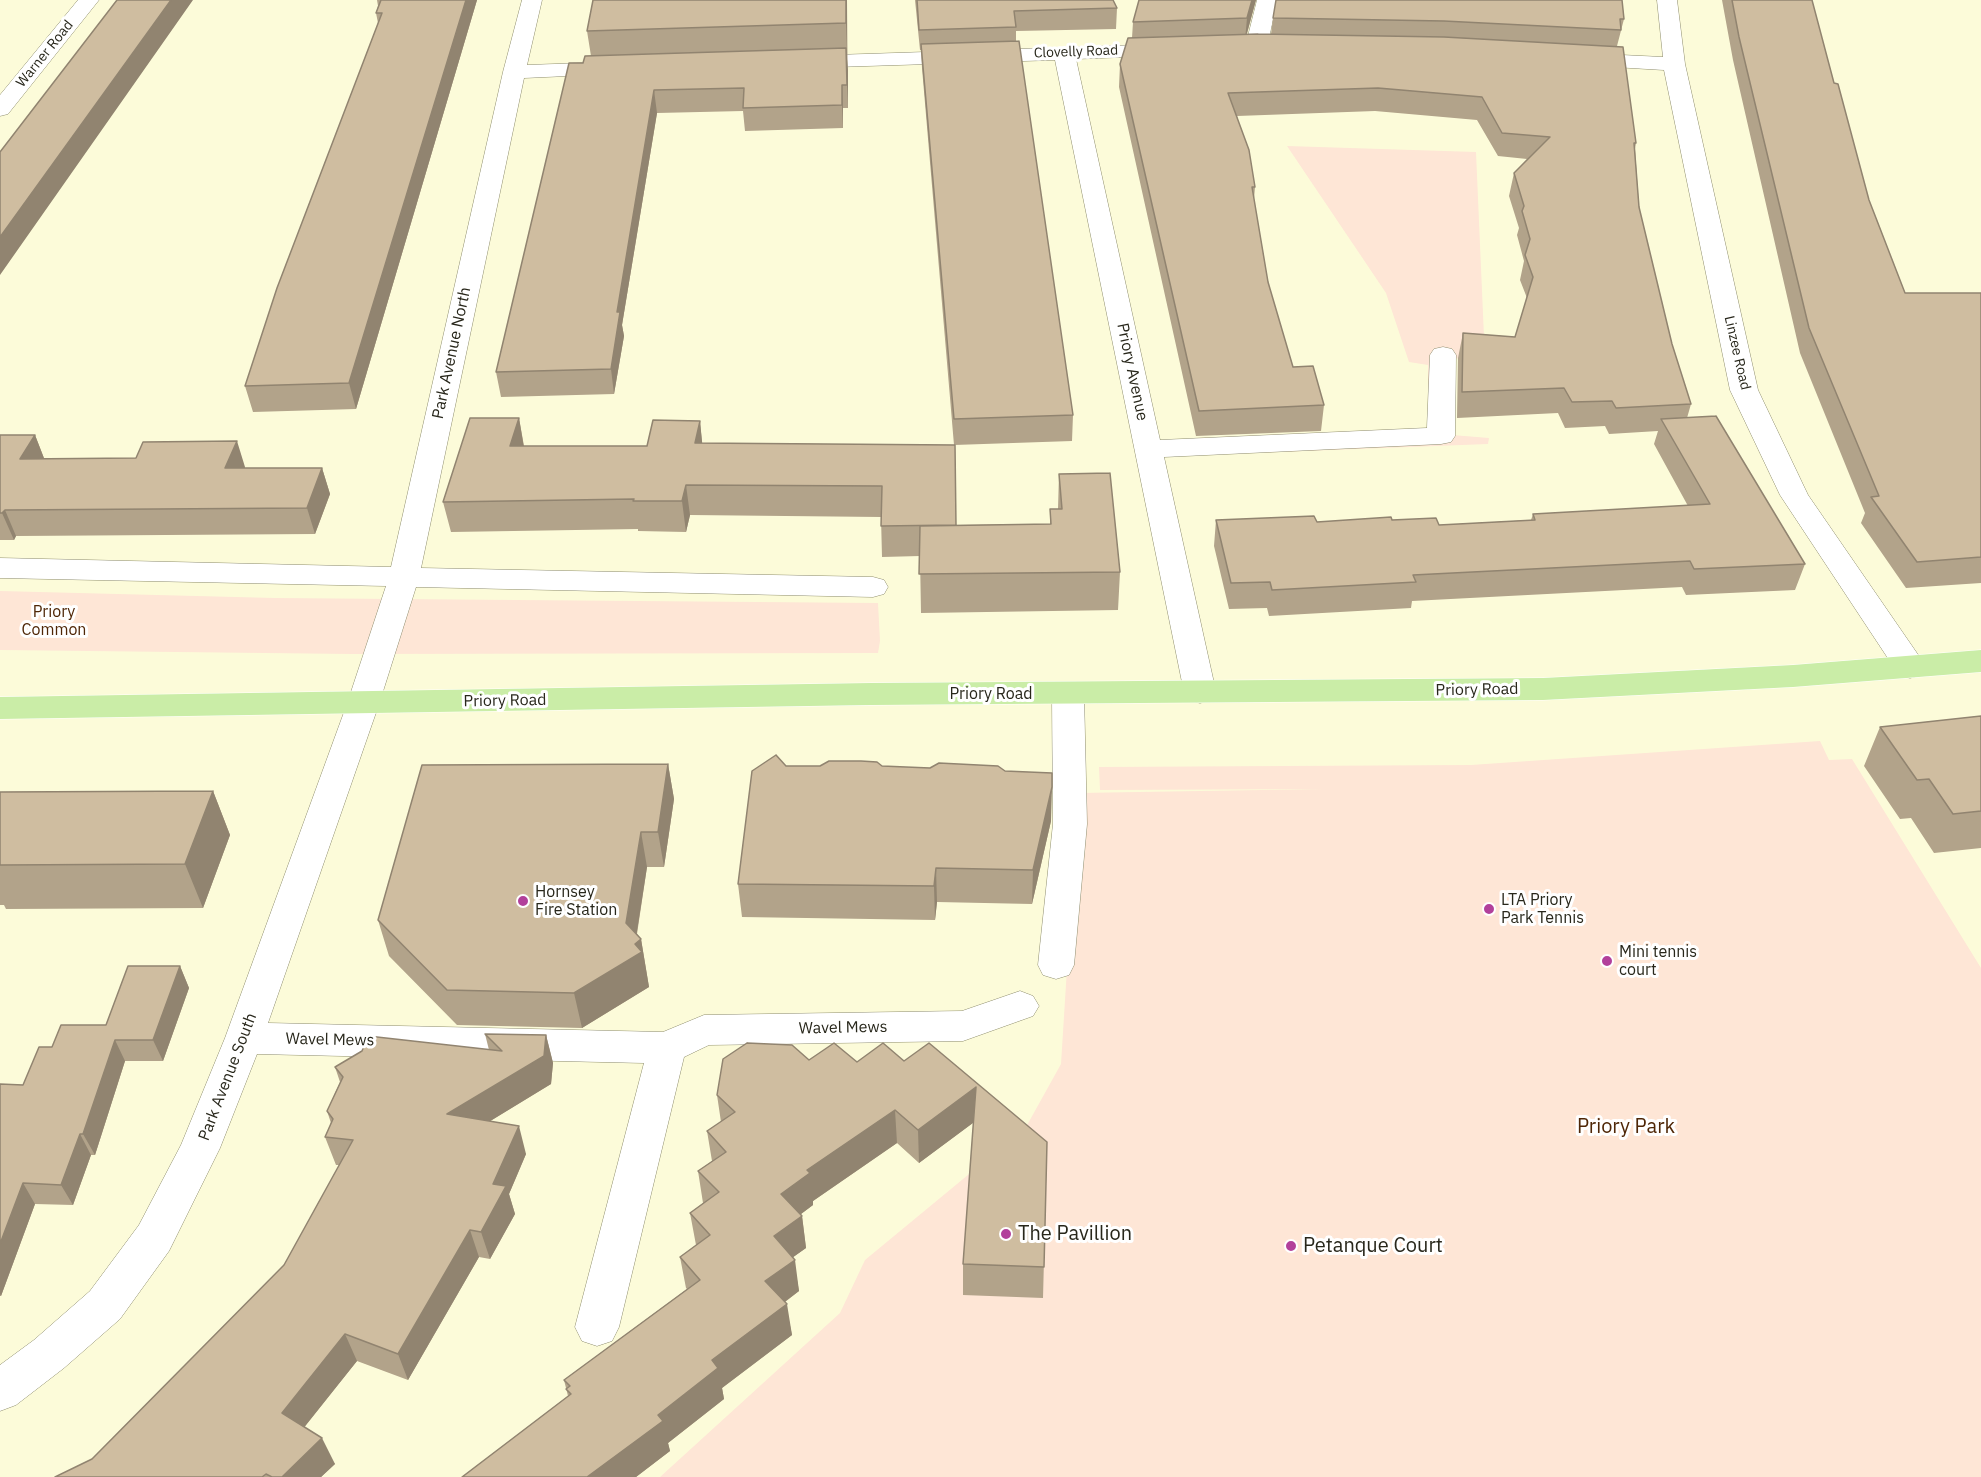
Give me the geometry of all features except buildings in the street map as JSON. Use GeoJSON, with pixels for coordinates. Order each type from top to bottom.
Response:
{"type":"FeatureCollection","features":[{"type":"Feature","properties":{"kind":"main road","name":"Priory Road"},"geometry":{"type":"LineString","coordinates":[[0,708],[363,704],[871,694],[1544,689],[1793,676],[1981,661]]}},
{"type":"Feature","properties":{"kind":"street","name":"Warner Road"},"geometry":{"type":"LineString","coordinates":[[0,109],[89,0]]}},
{"type":"Feature","properties":{"kind":"street","name":"Park Avenue North"},"geometry":{"type":"LineString","coordinates":[[363,704],[404,576],[514,72],[532,0]]}},
{"type":"Feature","properties":{"kind":"street"},"geometry":{"type":"LineString","coordinates":[[1256,48],[1267,0]]}},
{"type":"Feature","properties":{"kind":"street","name":"Linzee Road"},"geometry":{"type":"LineString","coordinates":[[1667,0],[1674,64],[1744,390],[1794,495],[1910,667]]}},
{"type":"Feature","properties":{"kind":"street"},"geometry":{"type":"LineString","coordinates":[[1234,48],[1279,48]]}},
{"type":"Feature","properties":{"kind":"street","name":"Clovelly Road"},"geometry":{"type":"LineString","coordinates":[[789,62],[1188,49]]}},
{"type":"Feature","properties":{"kind":"street","name":"Priory Avenue"},"geometry":{"type":"LineString","coordinates":[[1064,52],[1200,692]]}},
{"type":"Feature","properties":{"kind":"street"},"geometry":{"type":"LineString","coordinates":[[1557,57],[1674,64]]}},
{"type":"Feature","properties":{"kind":"street"},"geometry":{"type":"LineString","coordinates":[[514,72],[633,68]]}},
{"type":"Feature","properties":{"kind":"street"},"geometry":{"type":"LineString","coordinates":[[1148,449],[1441,436],[1443,355]]}},
{"type":"Feature","properties":{"kind":"street"},"geometry":{"type":"LineString","coordinates":[[0,568],[873,587]]}},
{"type":"Feature","properties":{"kind":"street"},"geometry":{"type":"LineString","coordinates":[[1056,965],[1070,824],[1068,694]]}},
{"type":"Feature","properties":{"kind":"street","name":"Park Avenue South"},"geometry":{"type":"LineString","coordinates":[[0,1391],[49,1354],[105,1305],[154,1238],[200,1148],[244,1038],[363,704]]}},
{"type":"Feature","properties":{"kind":"street","name":"Wavel Mews"},"geometry":{"type":"LineString","coordinates":[[244,1038],[667,1048],[704,1030],[963,1026],[1020,1006]]}},
{"type":"Feature","properties":{"kind":"street"},"geometry":{"type":"LineString","coordinates":[[597,1327],[667,1048]]}},
{"type":"Feature","properties":{"kind":"green space"},"geometry":{"type":"Polygon","coordinates":[[[1287,146],[1476,152],[1485,360],[1449,358],[1452,435],[1489,438],[1488,444],[1200,455],[1197,438],[1428,428],[1428,365],[1409,362],[1386,293],[1287,146]]]}},
{"type":"Feature","properties":{"kind":"green space","name":"Priory Common"},"geometry":{"type":"Polygon","coordinates":[[[0,591],[275,598],[878,603],[880,641],[878,653],[352,654],[0,650],[0,591]]]}},
{"type":"Feature","properties":{"kind":"green space","name":"Priory Park"},"geometry":{"type":"Polygon","coordinates":[[[1820,741],[1829,760],[1852,759],[1981,968],[1981,1477],[660,1477],[840,1313],[865,1260],[1026,1127],[1061,1064],[1078,793],[1323,789],[1100,790],[1099,767],[1471,765],[1820,741]]]}},
{"type":"Feature","properties":{"kind":"place","name":"Hornsey Fire Station"},"geometry":{"type":"Point","coordinates":[523,901]}},
{"type":"Feature","properties":{"kind":"place","name":"LTA Priory Park Tennis"},"geometry":{"type":"Point","coordinates":[1489,909]}},
{"type":"Feature","properties":{"kind":"place","name":"Mini tennis court"},"geometry":{"type":"Point","coordinates":[1607,961]}},
{"type":"Feature","properties":{"kind":"place","name":"The Pavillion"},"geometry":{"type":"Point","coordinates":[1006,1234]}},
{"type":"Feature","properties":{"kind":"place","name":"Petanque Court"},"geometry":{"type":"Point","coordinates":[1291,1246]}}]}
